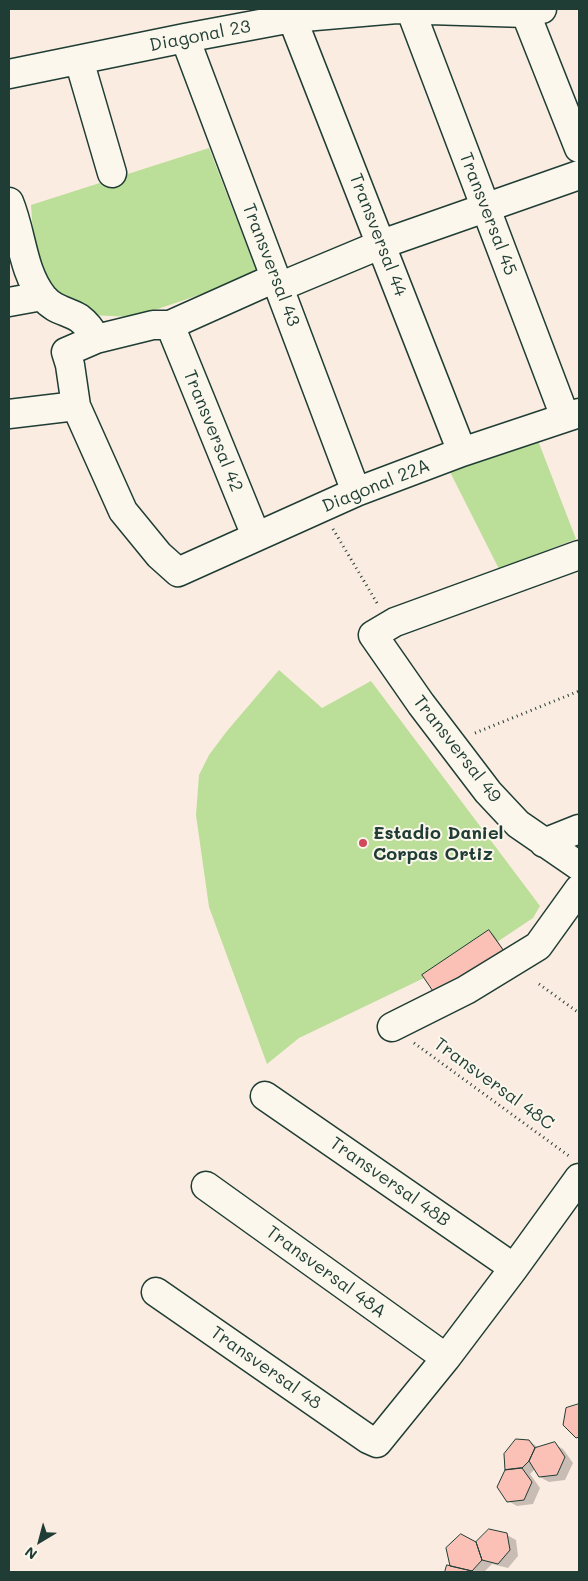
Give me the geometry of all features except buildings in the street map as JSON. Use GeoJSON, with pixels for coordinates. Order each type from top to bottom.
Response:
{"type":"FeatureCollection","features":[{"type":"Feature","properties":{"kind":"street","name":"Diagonal 23"},"geometry":{"type":"LineString","coordinates":[[9,74],[292,18],[402,9],[530,10]]}},
{"type":"Feature","properties":{"kind":"street","name":"Transversal 45"},"geometry":{"type":"LineString","coordinates":[[402,9],[572,415]]}},
{"type":"Feature","properties":{"kind":"street"},"geometry":{"type":"LineString","coordinates":[[530,10],[579,148]]}},
{"type":"Feature","properties":{"kind":"street","name":"Transversal 44"},"geometry":{"type":"LineString","coordinates":[[292,18],[462,452]]}},
{"type":"Feature","properties":{"kind":"street","name":"Transversal 43"},"geometry":{"type":"LineString","coordinates":[[185,38],[356,492]]}},
{"type":"Feature","properties":{"kind":"street"},"geometry":{"type":"LineString","coordinates":[[79,60],[112,173]]}},
{"type":"Feature","properties":{"kind":"street"},"geometry":{"type":"LineString","coordinates":[[9,414],[76,406],[70,365],[66,352],[96,339],[153,325],[170,325],[277,282],[579,175]]}},
{"type":"Feature","properties":{"kind":"street"},"geometry":{"type":"LineString","coordinates":[[9,202],[30,274],[42,296],[52,306],[78,318],[89,327],[96,339]]}},
{"type":"Feature","properties":{"kind":"street"},"geometry":{"type":"LineString","coordinates":[[9,302],[42,296]]}},
{"type":"Feature","properties":{"kind":"street","name":"Transversal 42"},"geometry":{"type":"LineString","coordinates":[[170,325],[256,536]]}},
{"type":"Feature","properties":{"kind":"street","name":"Diagonal 22A"},"geometry":{"type":"LineString","coordinates":[[76,406],[123,512],[159,555],[178,572],[356,492],[462,452],[572,415]]}},
{"type":"Feature","properties":{"kind":"street"},"geometry":{"type":"LineString","coordinates":[[382,630],[395,622],[579,555]]}},
{"type":"Feature","properties":{"kind":"street","name":"Transversal 49"},"geometry":{"type":"LineString","coordinates":[[382,630],[449,743],[488,792],[518,824],[579,866]]}},
{"type":"Feature","properties":{"kind":"street"},"geometry":{"type":"LineString","coordinates":[[544,843],[579,829]]}},
{"type":"Feature","properties":{"kind":"street"},"geometry":{"type":"LineString","coordinates":[[392,1028],[466,990],[538,946],[579,889]]}},
{"type":"Feature","properties":{"kind":"street","name":"Transversal 48B"},"geometry":{"type":"LineString","coordinates":[[265,1096],[514,1268]]}},
{"type":"Feature","properties":{"kind":"street"},"geometry":{"type":"LineString","coordinates":[[446,1358],[514,1268],[575,1168]]}},
{"type":"Feature","properties":{"kind":"street","name":"Transversal 48A"},"geometry":{"type":"LineString","coordinates":[[206,1186],[446,1358]]}},
{"type":"Feature","properties":{"kind":"street","name":"Transversal 48"},"geometry":{"type":"LineString","coordinates":[[156,1292],[368,1439],[377,1443],[446,1358]]}},
{"type":"Feature","properties":{"kind":"path"},"geometry":{"type":"LineString","coordinates":[[321,508],[382,630]]}},
{"type":"Feature","properties":{"kind":"path"},"geometry":{"type":"LineString","coordinates":[[449,743],[579,691]]}},
{"type":"Feature","properties":{"kind":"path"},"geometry":{"type":"LineString","coordinates":[[539,984],[579,1013]]}},
{"type":"Feature","properties":{"kind":"path","name":"Transversal 48C"},"geometry":{"type":"LineString","coordinates":[[392,1028],[575,1168]]}},
{"type":"Feature","properties":{"kind":"green space"},"geometry":{"type":"Polygon","coordinates":[[[209,148],[258,275],[134,317],[89,315],[51,294],[34,246],[31,205],[209,148]]]}},
{"type":"Feature","properties":{"kind":"green space"},"geometry":{"type":"Polygon","coordinates":[[[537,438],[576,539],[499,569],[449,470],[537,438]]]}},
{"type":"Feature","properties":{"kind":"green space","name":"Estadio Daniel Corpas Ortiz"},"geometry":{"type":"Polygon","coordinates":[[[279,670],[322,708],[371,681],[540,906],[533,918],[497,942],[489,930],[423,975],[424,978],[299,1038],[267,1064],[209,907],[196,815],[199,775],[209,755],[279,670]]]}},
{"type":"Feature","properties":{"kind":"place","name":"Estadio Daniel Corpas Ortiz"},"geometry":{"type":"Point","coordinates":[363,843]}}]}
